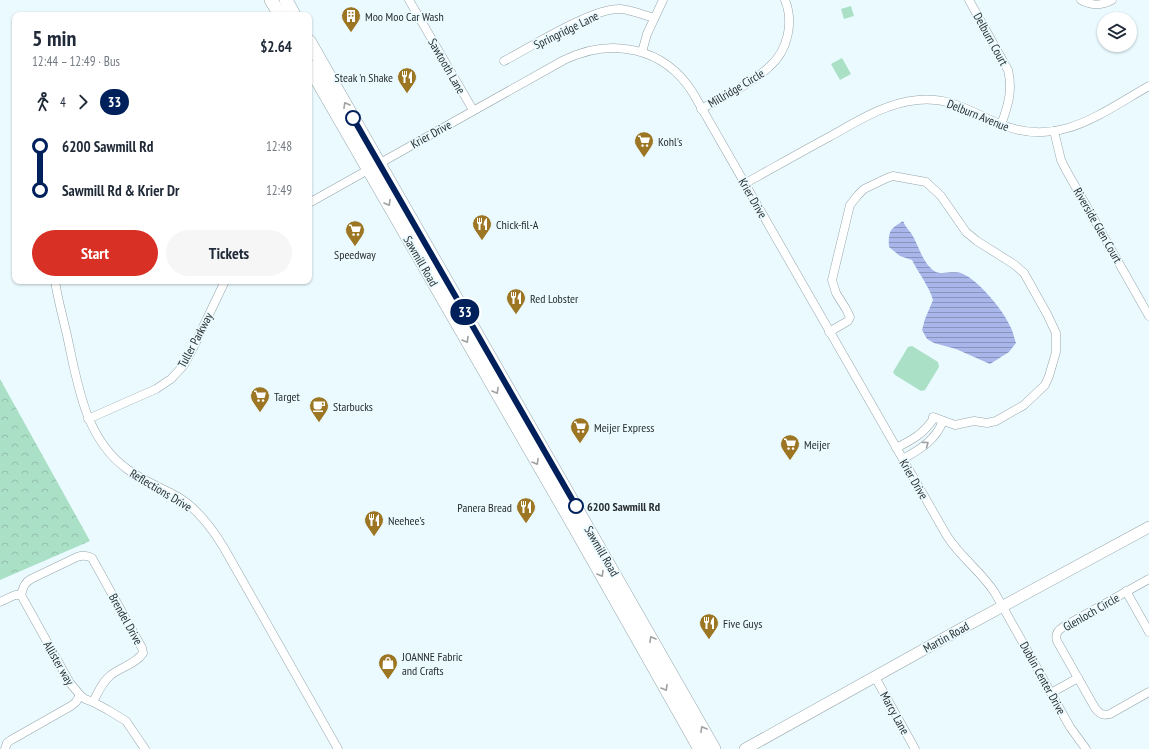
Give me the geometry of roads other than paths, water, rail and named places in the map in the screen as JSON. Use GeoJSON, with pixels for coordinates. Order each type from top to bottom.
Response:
{"type":"FeatureCollection","features":[{"type":"Feature","properties":{"kind":"main road"},"geometry":{"type":"LineString","coordinates":[[271,0],[278,12]]}},
{"type":"Feature","properties":{"kind":"main road"},"geometry":{"type":"LineString","coordinates":[[286,0],[292,12]]}},
{"type":"Feature","properties":{"kind":"main road","name":"Sawmill Road"},"geometry":{"type":"LineString","coordinates":[[312,47],[374,166],[700,749]]}},
{"type":"Feature","properties":{"kind":"main road","name":"Sawmill Road"},"geometry":{"type":"LineString","coordinates":[[312,71],[374,166],[714,749]]}},
{"type":"Feature","properties":{"kind":"street","name":"Sawtooth Lane"},"geometry":{"type":"LineString","coordinates":[[409,0],[472,110]]}},
{"type":"Feature","properties":{"kind":"street"},"geometry":{"type":"LineString","coordinates":[[642,52],[647,34],[662,0]]}},
{"type":"Feature","properties":{"kind":"street","name":"Millridge Circle"},"geometry":{"type":"LineString","coordinates":[[701,108],[745,84],[770,67],[782,50],[789,30],[789,12],[785,0]]}},
{"type":"Feature","properties":{"kind":"street","name":"Delburn Court"},"geometry":{"type":"LineString","coordinates":[[969,0],[1008,70],[1010,79],[1010,99],[1001,125]]}},
{"type":"Feature","properties":{"kind":"street"},"geometry":{"type":"LineString","coordinates":[[1081,0],[1090,5],[1099,5],[1112,0]]}},
{"type":"Feature","properties":{"kind":"street","name":"Springridge Lane"},"geometry":{"type":"LineString","coordinates":[[504,61],[564,29],[593,15],[606,11],[621,9],[654,18]]}},
{"type":"Feature","properties":{"kind":"street","name":"Krier Drive"},"geometry":{"type":"LineString","coordinates":[[374,166],[472,110],[564,60],[580,53],[593,49],[610,47],[629,49],[642,52],[662,62],[674,71],[686,84],[701,108],[952,543],[965,560],[987,582],[1002,606]]}},
{"type":"Feature","properties":{"kind":"street","name":"Delburn Avenue"},"geometry":{"type":"LineString","coordinates":[[744,184],[877,111],[905,102],[941,100],[964,107],[1001,125],[1021,131],[1054,132],[1079,125],[1149,86]]}},
{"type":"Feature","properties":{"kind":"street","name":"Riverside Glen Court"},"geometry":{"type":"LineString","coordinates":[[1054,132],[1061,160],[1066,170],[1149,316]]}},
{"type":"Feature","properties":{"kind":"street"},"geometry":{"type":"LineString","coordinates":[[312,201],[374,166]]}},
{"type":"Feature","properties":{"kind":"street"},"geometry":{"type":"LineString","coordinates":[[829,332],[848,321],[850,317],[836,292],[832,280],[850,205],[864,189],[893,176],[926,182],[934,188],[966,232],[977,241],[1016,265],[1028,278],[1056,333],[1056,352],[1045,385],[1024,405],[996,421],[987,423],[974,421],[955,426],[933,418],[924,432],[913,440],[896,448]]}},
{"type":"Feature","properties":{"kind":"street","name":"Reflections Drive"},"geometry":{"type":"LineString","coordinates":[[57,284],[81,399],[88,419],[100,440],[119,462],[140,477],[178,497],[196,511],[210,527],[224,548],[338,749]]}},
{"type":"Feature","properties":{"kind":"street","name":"Tuller Parkway"},"geometry":{"type":"LineString","coordinates":[[88,419],[156,389],[165,384],[177,373],[189,356],[224,284]]}},
{"type":"Feature","properties":{"kind":"street"},"geometry":{"type":"LineString","coordinates":[[903,460],[930,442],[938,432],[943,421]]}},
{"type":"Feature","properties":{"kind":"street","name":"Martin Road"},"geometry":{"type":"LineString","coordinates":[[745,749],[1002,606],[1149,527]]}},
{"type":"Feature","properties":{"kind":"street","name":"Brendel Drive"},"geometry":{"type":"LineString","coordinates":[[21,595],[26,582],[31,579],[77,557],[83,555],[92,558],[142,648],[143,653],[137,660],[107,678],[93,702]]}},
{"type":"Feature","properties":{"kind":"street","name":"Glenloch Circle"},"geometry":{"type":"LineString","coordinates":[[1149,579],[1063,627],[1057,633],[1057,641],[1095,708],[1102,714],[1107,715],[1149,692]]}},
{"type":"Feature","properties":{"kind":"street"},"geometry":{"type":"LineString","coordinates":[[1126,591],[1149,632]]}},
{"type":"Feature","properties":{"kind":"street"},"geometry":{"type":"LineString","coordinates":[[0,602],[15,595],[21,595]]}},
{"type":"Feature","properties":{"kind":"street","name":"Allister way"},"geometry":{"type":"LineString","coordinates":[[21,595],[70,683],[85,699],[117,714],[126,721],[145,749]]}},
{"type":"Feature","properties":{"kind":"street","name":"Dublin Center Drive"},"geometry":{"type":"LineString","coordinates":[[1002,606],[1074,733],[1086,749]]}},
{"type":"Feature","properties":{"kind":"street","name":"Marcy Lane"},"geometry":{"type":"LineString","coordinates":[[875,677],[915,749]]}},
{"type":"Feature","properties":{"kind":"street"},"geometry":{"type":"LineString","coordinates":[[1051,693],[1078,678]]}},
{"type":"Feature","properties":{"kind":"street"},"geometry":{"type":"LineString","coordinates":[[6,746],[11,740],[76,702],[80,695]]}},
{"type":"Feature","properties":{"kind":"water"},"geometry":{"type":"Polygon","coordinates":[[[903,221],[931,269],[939,273],[956,272],[963,274],[983,289],[996,304],[1007,319],[1016,343],[1009,352],[990,364],[956,349],[934,343],[927,339],[922,330],[933,300],[931,295],[912,260],[900,256],[889,247],[889,237],[891,231],[895,226],[903,221]]]}},
{"type":"Feature","properties":{"kind":"place","name":"Moo Moo Car Wash"},"geometry":{"type":"Point","coordinates":[351,33]}},
{"type":"Feature","properties":{"kind":"place","name":"Steak 'n Shake"},"geometry":{"type":"Point","coordinates":[407,94]}},
{"type":"Feature","properties":{"kind":"place","name":"Kohl's"},"geometry":{"type":"Point","coordinates":[644,158]}},
{"type":"Feature","properties":{"kind":"place","name":"Chick-fil-A"},"geometry":{"type":"Point","coordinates":[482,241]}},
{"type":"Feature","properties":{"kind":"place","name":"Speedway"},"geometry":{"type":"Point","coordinates":[355,247]}},
{"type":"Feature","properties":{"kind":"place","name":"Red Lobster"},"geometry":{"type":"Point","coordinates":[516,315]}},
{"type":"Feature","properties":{"kind":"place","name":"Target"},"geometry":{"type":"Point","coordinates":[260,413]}},
{"type":"Feature","properties":{"kind":"place","name":"Starbucks"},"geometry":{"type":"Point","coordinates":[319,423]}},
{"type":"Feature","properties":{"kind":"place","name":"Meijer Express"},"geometry":{"type":"Point","coordinates":[580,444]}},
{"type":"Feature","properties":{"kind":"place","name":"Meijer"},"geometry":{"type":"Point","coordinates":[790,461]}},
{"type":"Feature","properties":{"kind":"place","name":"6200 Sawmill Rd"},"geometry":{"type":"Point","coordinates":[576,506]}},
{"type":"Feature","properties":{"kind":"place","name":"Panera Bread"},"geometry":{"type":"Point","coordinates":[526,524]}},
{"type":"Feature","properties":{"kind":"place","name":"Neehee's"},"geometry":{"type":"Point","coordinates":[374,537]}},
{"type":"Feature","properties":{"kind":"place","name":"Five Guys"},"geometry":{"type":"Point","coordinates":[709,640]}},
{"type":"Feature","properties":{"kind":"place","name":"JOANNE Fabric and Crafts"},"geometry":{"type":"Point","coordinates":[388,680]}}]}
